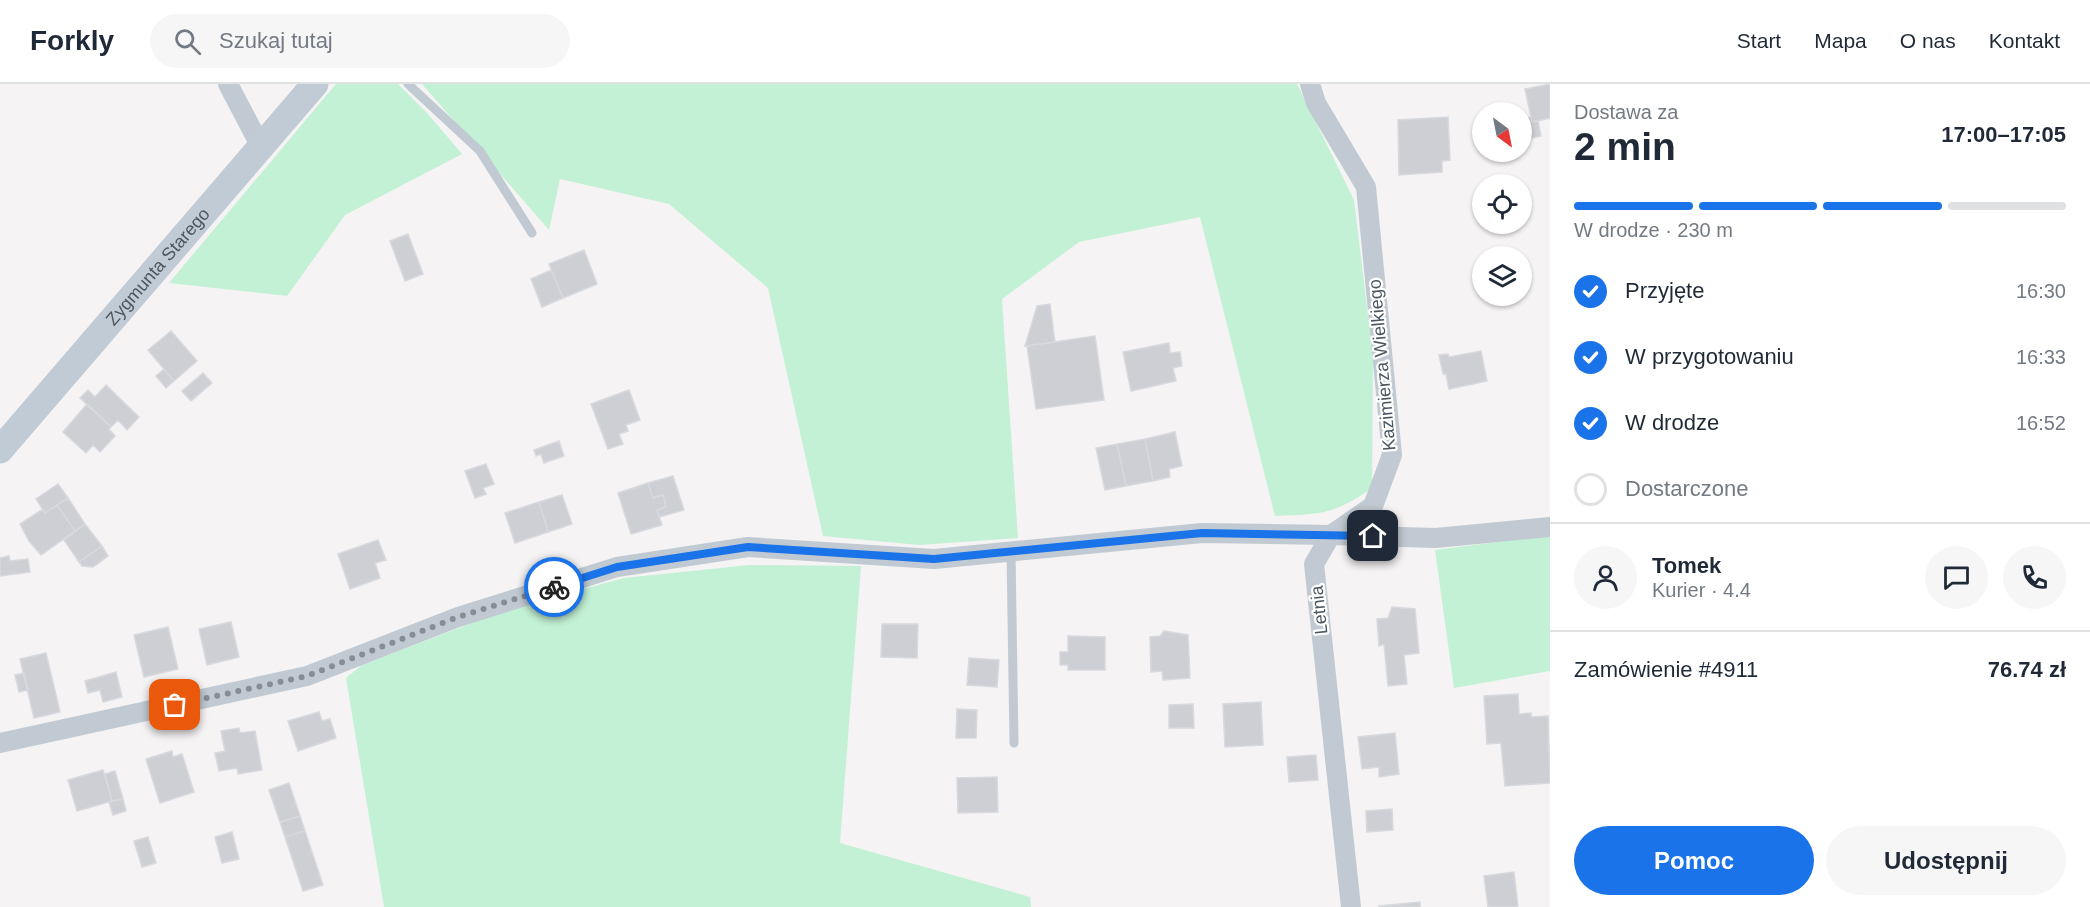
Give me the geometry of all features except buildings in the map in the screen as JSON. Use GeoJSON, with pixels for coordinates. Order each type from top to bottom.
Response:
{"type":"FeatureCollection","features":[{"type":"Feature","properties":{"kind":"street"},"geometry":{"type":"LineString","coordinates":[[228,84],[260,145]]}},
{"type":"Feature","properties":{"kind":"street","name":"Zygmunta Starego"},"geometry":{"type":"LineString","coordinates":[[0,450],[260,145],[315,84]]}},
{"type":"Feature","properties":{"kind":"street","name":"Kazimierza Wielkiego"},"geometry":{"type":"LineString","coordinates":[[1310,84],[1316,103],[1366,187],[1392,455],[1373,506],[1331,535]]}},
{"type":"Feature","properties":{"kind":"street"},"geometry":{"type":"LineString","coordinates":[[0,743],[307,676],[458,617],[617,567],[748,547],[934,559],[1202,533],[1436,538],[1550,527]]}},
{"type":"Feature","properties":{"kind":"street","name":"Letnia"},"geometry":{"type":"LineString","coordinates":[[1331,535],[1314,564],[1352,907]]}},
{"type":"Feature","properties":{"kind":"lane"},"geometry":{"type":"LineString","coordinates":[[408,84],[480,151],[532,233]]}},
{"type":"Feature","properties":{"kind":"lane"},"geometry":{"type":"LineString","coordinates":[[1011,552],[1014,743]]}},
{"type":"Feature","properties":{"kind":"green space"},"geometry":{"type":"Polygon","coordinates":[[[336,84],[398,84],[428,114],[462,154],[345,215],[287,296],[169,283],[336,84]]]}},
{"type":"Feature","properties":{"kind":"green space"},"geometry":{"type":"Polygon","coordinates":[[[422,84],[1297,84],[1354,200],[1373,357],[1372,488],[1347,503],[1326,511],[1304,515],[1275,516],[1200,217],[1079,242],[1002,299],[1018,538],[919,545],[823,536],[768,288],[669,204],[560,179],[549,230],[422,84]]]}},
{"type":"Feature","properties":{"kind":"green space"},"geometry":{"type":"Polygon","coordinates":[[[1550,535],[1550,671],[1454,688],[1435,550],[1550,535]]]}},
{"type":"Feature","properties":{"kind":"green space"},"geometry":{"type":"Polygon","coordinates":[[[749,565],[861,566],[840,843],[1030,897],[1031,907],[384,907],[346,678],[362,665],[508,609],[624,578],[749,565]]]}},
{"type":"Feature","properties":{"kind":"way so far"},"geometry":{"type":"LineString","coordinates":[[175,705],[307,676],[458,617],[554,587]]}},
{"type":"Feature","properties":{"kind":"route"},"geometry":{"type":"LineString","coordinates":[[554,587],[617,567],[748,547],[934,559],[1202,533],[1373,536]]}}]}
